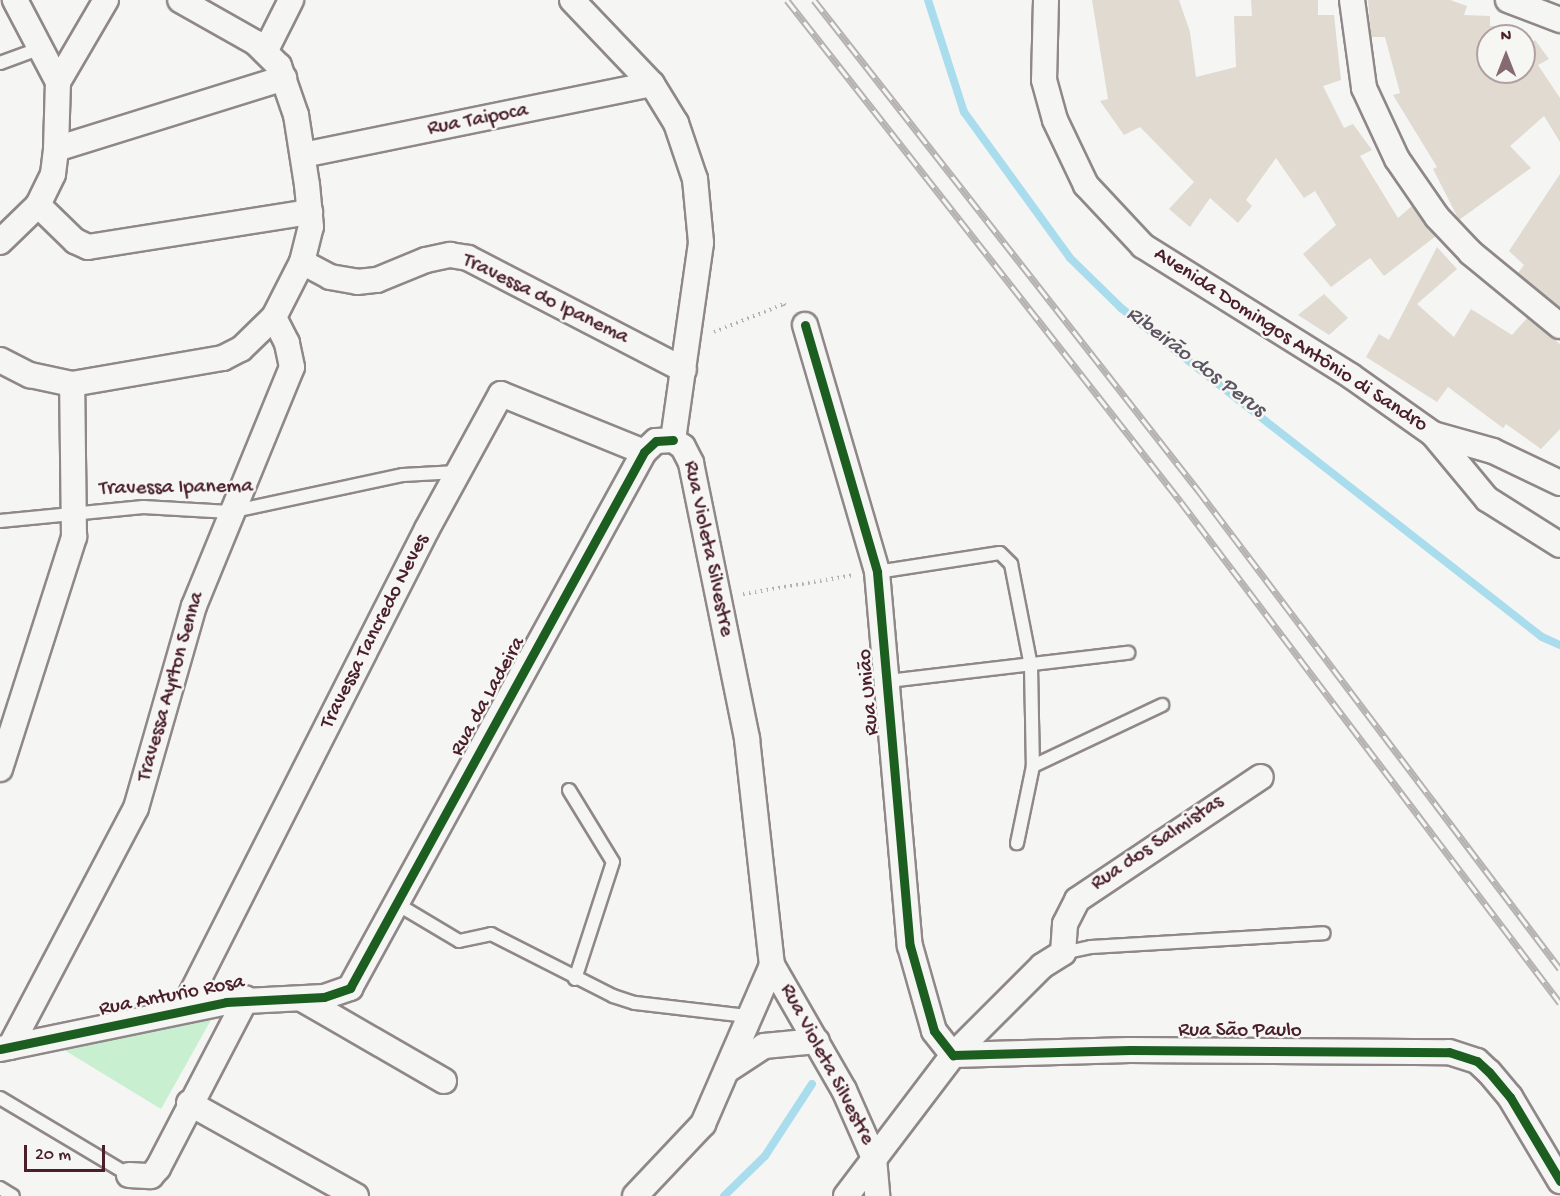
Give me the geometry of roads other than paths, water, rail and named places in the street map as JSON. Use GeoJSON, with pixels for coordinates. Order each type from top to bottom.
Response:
{"type":"FeatureCollection","features":[{"type":"Feature","properties":{"kind":"street"},"geometry":{"type":"LineString","coordinates":[[0,242],[38,205],[53,174],[56,149],[58,82],[15,0]]}},
{"type":"Feature","properties":{"kind":"street"},"geometry":{"type":"LineString","coordinates":[[58,82],[106,0]]}},
{"type":"Feature","properties":{"kind":"street"},"geometry":{"type":"LineString","coordinates":[[0,360],[30,375],[72,384],[223,358],[241,349],[274,317],[302,262],[310,237],[310,212],[303,155],[284,78],[266,50],[180,0]]}},
{"type":"Feature","properties":{"kind":"street"},"geometry":{"type":"LineString","coordinates":[[266,50],[291,0]]}},
{"type":"Feature","properties":{"kind":"street","name":"Rua Violeta Silvestre"},"geometry":{"type":"LineString","coordinates":[[572,0],[652,84],[676,123],[699,200],[700,243],[673,440],[683,447],[691,463],[747,739],[775,969],[817,1041],[874,1158]]}},
{"type":"Feature","properties":{"kind":"street","name":"Avenida Domingos Antônio di Sandro"},"geometry":{"type":"LineString","coordinates":[[1046,0],[1042,57],[1048,97],[1071,158],[1112,215],[1176,270],[1351,376],[1433,434],[1493,451],[1560,483]]}},
{"type":"Feature","properties":{"kind":"street"},"geometry":{"type":"LineString","coordinates":[[1352,0],[1364,88],[1402,167],[1437,217],[1471,253],[1560,326]]}},
{"type":"Feature","properties":{"kind":"street"},"geometry":{"type":"LineString","coordinates":[[1508,0],[1560,20]]}},
{"type":"Feature","properties":{"kind":"street"},"geometry":{"type":"LineString","coordinates":[[56,149],[284,78]]}},
{"type":"Feature","properties":{"kind":"street","name":"Rua Taipoca"},"geometry":{"type":"LineString","coordinates":[[303,155],[652,84]]}},
{"type":"Feature","properties":{"kind":"street"},"geometry":{"type":"LineString","coordinates":[[38,205],[75,241],[88,247],[310,212]]}},
{"type":"Feature","properties":{"kind":"street","name":"Travessa do Ipanema"},"geometry":{"type":"LineString","coordinates":[[302,262],[330,277],[357,282],[377,280],[426,260],[450,255],[468,258],[684,370]]}},
{"type":"Feature","properties":{"kind":"street","name":"Travessa Ayrton Senna"},"geometry":{"type":"LineString","coordinates":[[5,1048],[136,808],[194,606],[230,512],[292,367],[287,343],[274,317]]}},
{"type":"Feature","properties":{"kind":"street","name":"Rua União"},"geometry":{"type":"LineString","coordinates":[[805,325],[877,572],[910,946],[934,1031],[952,1055]]}},
{"type":"Feature","properties":{"kind":"street"},"geometry":{"type":"LineString","coordinates":[[0,769],[66,567],[77,512],[72,384]]}},
{"type":"Feature","properties":{"kind":"street","name":"Travessa Tancredo Neves"},"geometry":{"type":"LineString","coordinates":[[183,1010],[457,472],[505,393],[644,452]]}},
{"type":"Feature","properties":{"kind":"street"},"geometry":{"type":"LineString","coordinates":[[1433,434],[1487,498],[1560,546]]}},
{"type":"Feature","properties":{"kind":"street"},"geometry":{"type":"LineString","coordinates":[[644,452],[656,441],[673,440]]}},
{"type":"Feature","properties":{"kind":"street","name":"Rua da Ladeira"},"geometry":{"type":"LineString","coordinates":[[350,988],[644,452]]}},
{"type":"Feature","properties":{"kind":"street","name":"Rua dos Salmistas"},"geometry":{"type":"LineString","coordinates":[[1063,953],[1065,924],[1077,900],[1260,777]]}},
{"type":"Feature","properties":{"kind":"street"},"geometry":{"type":"LineString","coordinates":[[846,1196],[952,1055],[1042,966],[1063,953]]}},
{"type":"Feature","properties":{"kind":"street"},"geometry":{"type":"LineString","coordinates":[[635,1196],[694,1137],[729,1069],[747,1016],[775,969]]}},
{"type":"Feature","properties":{"kind":"street","name":"Rua Anturio Rosa"},"geometry":{"type":"LineString","coordinates":[[5,1048],[246,999],[302,999],[350,988]]}},
{"type":"Feature","properties":{"kind":"street"},"geometry":{"type":"LineString","coordinates":[[129,1175],[151,1176],[158,1168],[189,1103],[246,999]]}},
{"type":"Feature","properties":{"kind":"street"},"geometry":{"type":"LineString","coordinates":[[302,999],[444,1082]]}},
{"type":"Feature","properties":{"kind":"street"},"geometry":{"type":"LineString","coordinates":[[729,1069],[764,1046],[817,1041]]}},
{"type":"Feature","properties":{"kind":"street","name":"Rua São Paulo"},"geometry":{"type":"LineString","coordinates":[[952,1055],[1130,1050],[1449,1052],[1477,1061],[1510,1097],[1560,1181]]}},
{"type":"Feature","properties":{"kind":"street"},"geometry":{"type":"LineString","coordinates":[[189,1103],[356,1196]]}},
{"type":"Feature","properties":{"kind":"street"},"geometry":{"type":"LineString","coordinates":[[874,1158],[877,1196]]}},
{"type":"Feature","properties":{"kind":"lane"},"geometry":{"type":"LineString","coordinates":[[0,63],[41,48]]}},
{"type":"Feature","properties":{"kind":"lane","name":"Travessa Ipanema"},"geometry":{"type":"LineString","coordinates":[[0,521],[143,507],[230,512],[403,475],[457,472]]}},
{"type":"Feature","properties":{"kind":"lane"},"geometry":{"type":"LineString","coordinates":[[877,572],[1004,555],[1011,564],[1031,666],[1033,766],[1017,843]]}},
{"type":"Feature","properties":{"kind":"lane"},"geometry":{"type":"LineString","coordinates":[[888,681],[1128,653]]}},
{"type":"Feature","properties":{"kind":"lane"},"geometry":{"type":"LineString","coordinates":[[1033,766],[1162,705]]}},
{"type":"Feature","properties":{"kind":"lane"},"geometry":{"type":"LineString","coordinates":[[569,790],[613,862],[574,979]]}},
{"type":"Feature","properties":{"kind":"lane"},"geometry":{"type":"LineString","coordinates":[[397,904],[459,941],[491,934],[574,979],[635,1003],[747,1016]]}},
{"type":"Feature","properties":{"kind":"lane"},"geometry":{"type":"LineString","coordinates":[[1063,953],[1091,947],[1323,933]]}},
{"type":"Feature","properties":{"kind":"lane"},"geometry":{"type":"LineString","coordinates":[[0,1098],[129,1175]]}},
{"type":"Feature","properties":{"kind":"lane"},"geometry":{"type":"LineString","coordinates":[[0,1188],[13,1196]]}},
{"type":"Feature","properties":{"kind":"waterway","name":"Ribeirão dos Perus"},"geometry":{"type":"LineString","coordinates":[[928,0],[964,112],[1070,258],[1121,308],[1542,637],[1560,645]]}},
{"type":"Feature","properties":{"kind":"waterway"},"geometry":{"type":"LineString","coordinates":[[724,1196],[765,1156],[812,1084]]}},
{"type":"Feature","properties":{"kind":"railway"},"geometry":{"type":"LineString","coordinates":[[787,0],[1181,502],[1560,1003]]}},
{"type":"Feature","properties":{"kind":"railway"},"geometry":{"type":"LineString","coordinates":[[814,0],[1198,490],[1560,969]]}}]}
